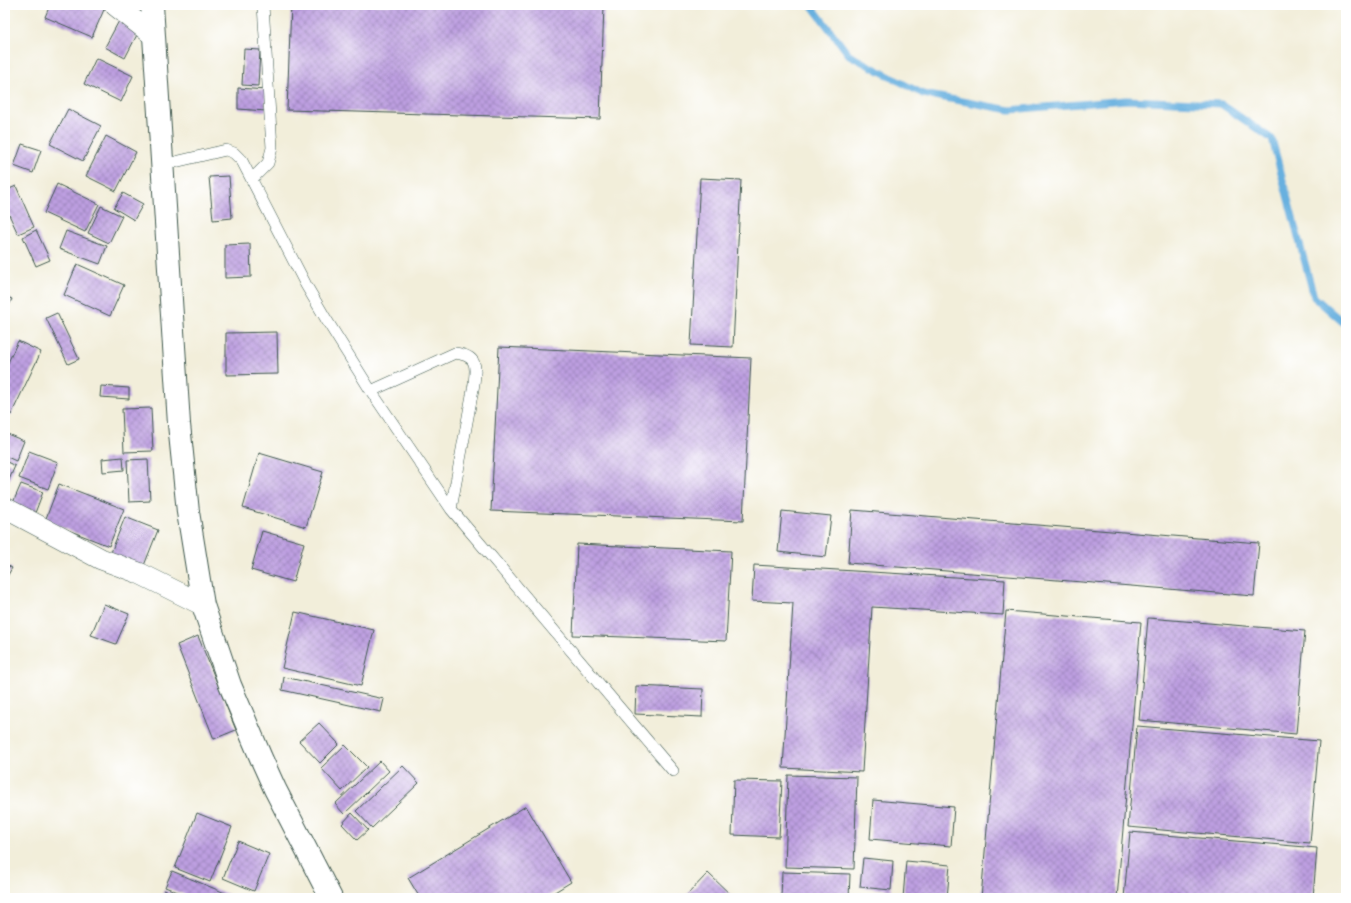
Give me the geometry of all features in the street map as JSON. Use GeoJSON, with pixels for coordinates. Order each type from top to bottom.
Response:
{"type":"FeatureCollection","features":[{"type":"Feature","properties":{"kind":"highway"},"geometry":{"type":"LineString","coordinates":[[152,5],[179,432],[188,512],[204,605],[230,685],[261,758],[275,789],[331,898]]}},
{"type":"Feature","properties":{"kind":"street"},"geometry":{"type":"LineString","coordinates":[[115,5],[153,35]]}},
{"type":"Feature","properties":{"kind":"street"},"geometry":{"type":"LineString","coordinates":[[5,508],[101,558],[139,573],[204,605]]}},
{"type":"Feature","properties":{"kind":"lane"},"geometry":{"type":"LineString","coordinates":[[252,179],[268,163],[272,148],[263,5]]}},
{"type":"Feature","properties":{"kind":"lane"},"geometry":{"type":"LineString","coordinates":[[162,165],[226,150],[234,152],[240,158],[326,320],[371,391],[451,509],[673,771]]}},
{"type":"Feature","properties":{"kind":"lane"},"geometry":{"type":"LineString","coordinates":[[371,391],[455,353],[462,354],[473,360],[476,366],[474,384],[451,509]]}},
{"type":"Feature","properties":{"kind":"building"},"geometry":{"type":"Polygon","coordinates":[[[50,5],[106,5],[92,37],[45,17],[50,5]]]}},
{"type":"Feature","properties":{"kind":"building"},"geometry":{"type":"Polygon","coordinates":[[[291,5],[604,5],[600,119],[287,110],[291,5]]]}},
{"type":"Feature","properties":{"kind":"building"},"geometry":{"type":"Polygon","coordinates":[[[120,19],[140,29],[125,58],[105,47],[120,19]]]}},
{"type":"Feature","properties":{"kind":"building"},"geometry":{"type":"Polygon","coordinates":[[[244,49],[260,50],[258,86],[242,85],[244,49]]]}},
{"type":"Feature","properties":{"kind":"building"},"geometry":{"type":"Polygon","coordinates":[[[96,58],[133,76],[121,102],[84,84],[96,58]]]}},
{"type":"Feature","properties":{"kind":"building"},"geometry":{"type":"Polygon","coordinates":[[[238,88],[266,90],[266,111],[238,109],[238,88]]]}},
{"type":"Feature","properties":{"kind":"building"},"geometry":{"type":"Polygon","coordinates":[[[68,109],[101,126],[83,161],[50,144],[68,109]]]}},
{"type":"Feature","properties":{"kind":"building"},"geometry":{"type":"Polygon","coordinates":[[[106,136],[136,152],[116,191],[86,176],[106,136]]]}},
{"type":"Feature","properties":{"kind":"building"},"geometry":{"type":"Polygon","coordinates":[[[22,144],[41,150],[33,173],[14,166],[22,144]]]}},
{"type":"Feature","properties":{"kind":"building"},"geometry":{"type":"Polygon","coordinates":[[[229,176],[232,218],[213,220],[209,177],[229,176]]]}},
{"type":"Feature","properties":{"kind":"building"},"geometry":{"type":"Polygon","coordinates":[[[700,178],[741,180],[733,347],[691,345],[700,178]]]}},
{"type":"Feature","properties":{"kind":"building"},"geometry":{"type":"Polygon","coordinates":[[[57,184],[99,204],[85,232],[44,213],[57,184]]]}},
{"type":"Feature","properties":{"kind":"building"},"geometry":{"type":"Polygon","coordinates":[[[16,186],[34,227],[18,234],[5,206],[5,191],[16,186]]]}},
{"type":"Feature","properties":{"kind":"building"},"geometry":{"type":"Polygon","coordinates":[[[123,193],[143,204],[134,220],[114,208],[123,193]]]}},
{"type":"Feature","properties":{"kind":"building"},"geometry":{"type":"Polygon","coordinates":[[[101,206],[122,216],[109,243],[88,233],[101,206]]]}},
{"type":"Feature","properties":{"kind":"building"},"geometry":{"type":"Polygon","coordinates":[[[36,230],[50,260],[36,266],[23,237],[36,230]]]}},
{"type":"Feature","properties":{"kind":"building"},"geometry":{"type":"Polygon","coordinates":[[[66,231],[107,246],[100,264],[59,249],[66,231]]]}},
{"type":"Feature","properties":{"kind":"building"},"geometry":{"type":"Polygon","coordinates":[[[250,244],[251,277],[225,278],[225,245],[250,244]]]}},
{"type":"Feature","properties":{"kind":"building"},"geometry":{"type":"Polygon","coordinates":[[[77,264],[124,285],[110,316],[64,295],[77,264]]]}},
{"type":"Feature","properties":{"kind":"building"},"geometry":{"type":"Polygon","coordinates":[[[5,296],[12,299],[5,313],[5,296]]]}},
{"type":"Feature","properties":{"kind":"building"},"geometry":{"type":"Polygon","coordinates":[[[57,313],[79,359],[68,364],[46,318],[57,313]]]}},
{"type":"Feature","properties":{"kind":"building"},"geometry":{"type":"Polygon","coordinates":[[[277,332],[278,374],[226,375],[226,333],[277,332]]]}},
{"type":"Feature","properties":{"kind":"building"},"geometry":{"type":"Polygon","coordinates":[[[18,341],[41,352],[11,415],[5,412],[5,369],[18,341]]]}},
{"type":"Feature","properties":{"kind":"building"},"geometry":{"type":"Polygon","coordinates":[[[499,347],[751,358],[743,521],[491,511],[499,347]]]}},
{"type":"Feature","properties":{"kind":"building"},"geometry":{"type":"Polygon","coordinates":[[[101,386],[129,388],[129,399],[100,397],[101,386]]]}},
{"type":"Feature","properties":{"kind":"building"},"geometry":{"type":"Polygon","coordinates":[[[151,408],[153,451],[124,452],[122,409],[151,408]]]}},
{"type":"Feature","properties":{"kind":"building"},"geometry":{"type":"Polygon","coordinates":[[[5,433],[24,441],[16,461],[5,456],[5,433]]]}},
{"type":"Feature","properties":{"kind":"building"},"geometry":{"type":"Polygon","coordinates":[[[29,451],[58,462],[48,489],[19,478],[29,451]]]}},
{"type":"Feature","properties":{"kind":"building"},"geometry":{"type":"Polygon","coordinates":[[[259,453],[323,472],[306,527],[243,508],[259,453]]]}},
{"type":"Feature","properties":{"kind":"building"},"geometry":{"type":"Polygon","coordinates":[[[123,457],[124,470],[103,472],[102,459],[123,457]]]}},
{"type":"Feature","properties":{"kind":"building"},"geometry":{"type":"Polygon","coordinates":[[[148,459],[150,501],[129,502],[127,460],[148,459]]]}},
{"type":"Feature","properties":{"kind":"building"},"geometry":{"type":"Polygon","coordinates":[[[5,461],[15,466],[5,489],[5,461]]]}},
{"type":"Feature","properties":{"kind":"building"},"geometry":{"type":"Polygon","coordinates":[[[21,484],[43,492],[35,513],[12,505],[21,484]]]}},
{"type":"Feature","properties":{"kind":"building"},"geometry":{"type":"Polygon","coordinates":[[[59,484],[124,509],[109,546],[45,521],[59,484]]]}},
{"type":"Feature","properties":{"kind":"building"},"geometry":{"type":"Polygon","coordinates":[[[852,510],[1259,543],[1254,596],[848,563],[852,510]]]}},
{"type":"Feature","properties":{"kind":"building"},"geometry":{"type":"Polygon","coordinates":[[[782,511],[831,516],[826,557],[778,552],[782,511]]]}},
{"type":"Feature","properties":{"kind":"building"},"geometry":{"type":"Polygon","coordinates":[[[125,517],[158,530],[143,568],[110,555],[125,517]]]}},
{"type":"Feature","properties":{"kind":"building"},"geometry":{"type":"Polygon","coordinates":[[[262,531],[304,543],[293,582],[251,570],[262,531]]]}},
{"type":"Feature","properties":{"kind":"building"},"geometry":{"type":"Polygon","coordinates":[[[577,544],[731,551],[726,641],[573,635],[577,544]]]}},
{"type":"Feature","properties":{"kind":"building"},"geometry":{"type":"Polygon","coordinates":[[[5,564],[12,568],[5,580],[5,564]]]}},
{"type":"Feature","properties":{"kind":"building"},"geometry":{"type":"Polygon","coordinates":[[[754,565],[1005,580],[1003,615],[872,607],[862,772],[783,768],[793,603],[752,601],[754,565]]]}},
{"type":"Feature","properties":{"kind":"building"},"geometry":{"type":"Polygon","coordinates":[[[104,604],[129,614],[116,644],[91,635],[104,604]]]}},
{"type":"Feature","properties":{"kind":"building"},"geometry":{"type":"Polygon","coordinates":[[[1006,611],[1141,622],[1117,898],[981,898],[1006,611]]]}},
{"type":"Feature","properties":{"kind":"building"},"geometry":{"type":"Polygon","coordinates":[[[295,612],[374,630],[361,686],[282,668],[295,612]]]}},
{"type":"Feature","properties":{"kind":"building"},"geometry":{"type":"Polygon","coordinates":[[[1148,618],[1305,631],[1296,734],[1139,720],[1148,618]]]}},
{"type":"Feature","properties":{"kind":"building"},"geometry":{"type":"Polygon","coordinates":[[[198,636],[236,730],[214,739],[177,645],[198,636]]]}},
{"type":"Feature","properties":{"kind":"building"},"geometry":{"type":"Polygon","coordinates":[[[284,677],[384,699],[381,712],[282,690],[284,677]]]}},
{"type":"Feature","properties":{"kind":"building"},"geometry":{"type":"Polygon","coordinates":[[[636,686],[703,689],[702,717],[635,714],[636,686]]]}},
{"type":"Feature","properties":{"kind":"building"},"geometry":{"type":"Polygon","coordinates":[[[319,723],[339,744],[320,763],[299,741],[319,723]]]}},
{"type":"Feature","properties":{"kind":"building"},"geometry":{"type":"Polygon","coordinates":[[[1137,726],[1319,741],[1310,843],[1128,827],[1137,726]]]}},
{"type":"Feature","properties":{"kind":"building"},"geometry":{"type":"Polygon","coordinates":[[[345,745],[367,767],[342,791],[321,768],[345,745]]]}},
{"type":"Feature","properties":{"kind":"building"},"geometry":{"type":"Polygon","coordinates":[[[380,761],[389,771],[344,814],[335,804],[380,761]]]}},
{"type":"Feature","properties":{"kind":"building"},"geometry":{"type":"Polygon","coordinates":[[[403,766],[419,783],[372,828],[356,811],[403,766]]]}},
{"type":"Feature","properties":{"kind":"building"},"geometry":{"type":"Polygon","coordinates":[[[788,775],[857,777],[854,869],[785,867],[788,775]]]}},
{"type":"Feature","properties":{"kind":"building"},"geometry":{"type":"Polygon","coordinates":[[[734,780],[782,781],[779,837],[732,835],[734,780]]]}},
{"type":"Feature","properties":{"kind":"building"},"geometry":{"type":"Polygon","coordinates":[[[873,800],[954,807],[951,846],[870,839],[873,800]]]}},
{"type":"Feature","properties":{"kind":"building"},"geometry":{"type":"Polygon","coordinates":[[[526,806],[571,882],[545,898],[420,898],[408,878],[526,806]]]}},
{"type":"Feature","properties":{"kind":"building"},"geometry":{"type":"Polygon","coordinates":[[[197,813],[232,827],[210,882],[175,868],[197,813]]]}},
{"type":"Feature","properties":{"kind":"building"},"geometry":{"type":"Polygon","coordinates":[[[352,813],[368,830],[357,840],[342,824],[352,813]]]}},
{"type":"Feature","properties":{"kind":"building"},"geometry":{"type":"Polygon","coordinates":[[[1130,832],[1317,848],[1313,898],[1124,898],[1130,832]]]}},
{"type":"Feature","properties":{"kind":"building"},"geometry":{"type":"Polygon","coordinates":[[[238,841],[269,854],[254,891],[223,878],[238,841]]]}},
{"type":"Feature","properties":{"kind":"building"},"geometry":{"type":"Polygon","coordinates":[[[863,858],[893,861],[891,890],[860,887],[863,858]]]}},
{"type":"Feature","properties":{"kind":"building"},"geometry":{"type":"Polygon","coordinates":[[[906,861],[950,865],[947,898],[903,898],[906,861]]]}},
{"type":"Feature","properties":{"kind":"building"},"geometry":{"type":"Polygon","coordinates":[[[172,871],[237,898],[193,898],[165,887],[172,871]]]}},
{"type":"Feature","properties":{"kind":"building"},"geometry":{"type":"Polygon","coordinates":[[[782,872],[850,874],[849,898],[781,898],[782,872]]]}},
{"type":"Feature","properties":{"kind":"building"},"geometry":{"type":"Polygon","coordinates":[[[708,873],[734,898],[684,898],[708,873]]]}},
{"type":"Feature","properties":{"kind":"building"},"geometry":{"type":"Polygon","coordinates":[[[164,890],[183,898],[161,898],[164,890]]]}},
{"type":"Feature","properties":{"kind":"waterway"},"geometry":{"type":"LineString","coordinates":[[811,5],[849,55],[923,94],[1010,110],[1126,100],[1221,104],[1272,139],[1314,297],[1346,325]]}}]}
